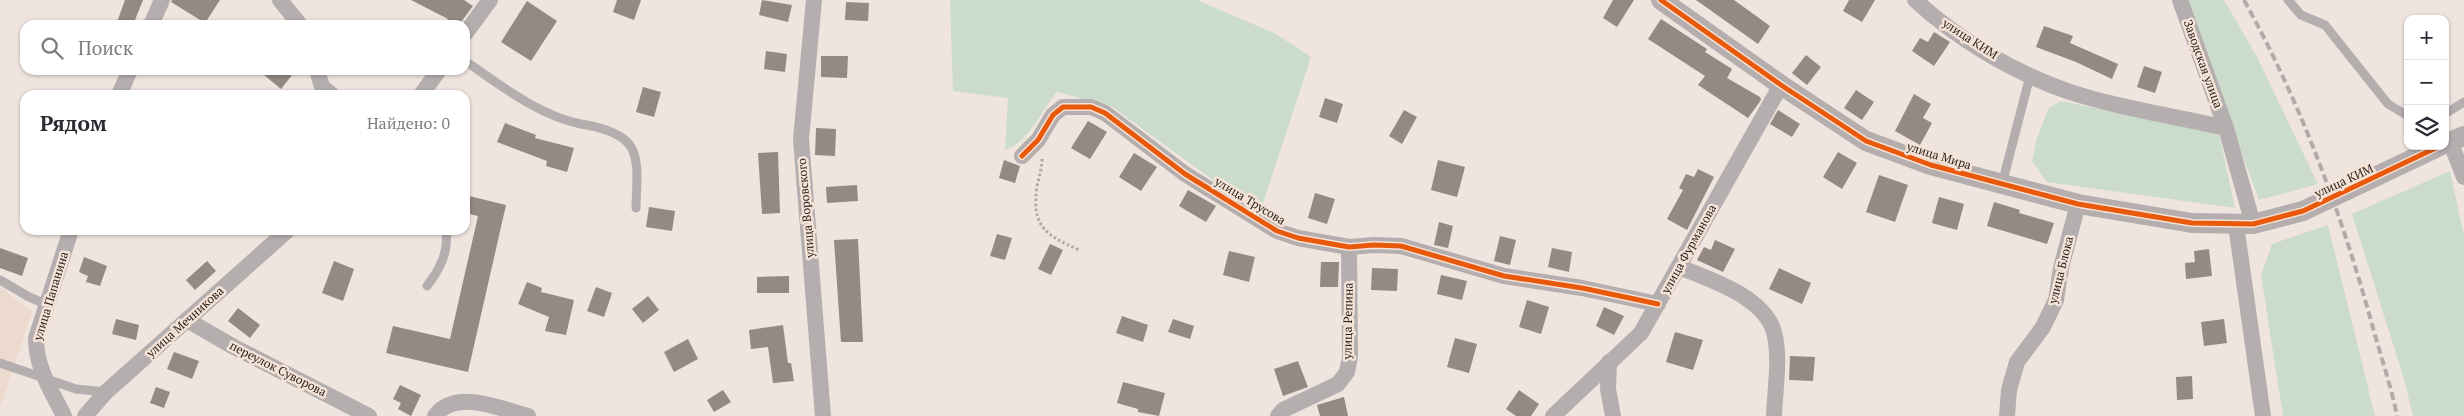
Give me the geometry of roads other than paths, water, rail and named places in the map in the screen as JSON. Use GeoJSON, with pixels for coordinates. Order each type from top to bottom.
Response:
{"type":"FeatureCollection","features":[{"type":"Feature","properties":{"kind":"street"},"geometry":{"type":"LineString","coordinates":[[153,20],[162,0]]}},
{"type":"Feature","properties":{"kind":"street"},"geometry":{"type":"LineString","coordinates":[[280,0],[296,20]]}},
{"type":"Feature","properties":{"kind":"street"},"geometry":{"type":"LineString","coordinates":[[470,27],[490,0]]}},
{"type":"Feature","properties":{"kind":"street","name":"улица Воровского"},"geometry":{"type":"LineString","coordinates":[[814,0],[801,139],[823,416]]}},
{"type":"Feature","properties":{"kind":"street","name":"улица Мира"},"geometry":{"type":"LineString","coordinates":[[1661,0],[1781,85],[1866,141],[1931,165],[2078,204],[2192,223],[2245,224]]}},
{"type":"Feature","properties":{"kind":"street","name":"улица КИМ"},"geometry":{"type":"LineString","coordinates":[[1915,0],[1972,43],[2030,76],[2068,91],[2101,100],[2226,128]]}},
{"type":"Feature","properties":{"kind":"street","name":"Заводская улица"},"geometry":{"type":"LineString","coordinates":[[2180,0],[2226,128]]}},
{"type":"Feature","properties":{"kind":"street"},"geometry":{"type":"LineString","coordinates":[[121,90],[128,75]]}},
{"type":"Feature","properties":{"kind":"street"},"geometry":{"type":"LineString","coordinates":[[318,75],[322,87],[326,90]]}},
{"type":"Feature","properties":{"kind":"street"},"geometry":{"type":"LineString","coordinates":[[425,90],[435,75]]}},
{"type":"Feature","properties":{"kind":"street","name":"улица Фурманова"},"geometry":{"type":"LineString","coordinates":[[1553,416],[1640,333],[1781,85]]}},
{"type":"Feature","properties":{"kind":"street","name":"улица Трусова"},"geometry":{"type":"LineString","coordinates":[[1022,156],[1038,140],[1053,115],[1063,107],[1091,107],[1105,113],[1184,174],[1277,231],[1298,238],[1349,247],[1374,245],[1401,246],[1504,276],[1582,288],[1658,304]]}},
{"type":"Feature","properties":{"kind":"street"},"geometry":{"type":"LineString","coordinates":[[2226,128],[2245,224],[2263,416]]}},
{"type":"Feature","properties":{"kind":"street"},"geometry":{"type":"LineString","coordinates":[[2450,142],[2464,176]]}},
{"type":"Feature","properties":{"kind":"street","name":"улица КИМ"},"geometry":{"type":"LineString","coordinates":[[2245,224],[2303,211],[2450,142]]}},
{"type":"Feature","properties":{"kind":"street","name":"улица Блока"},"geometry":{"type":"LineString","coordinates":[[2006,416],[2009,390],[2017,362],[2043,327],[2056,300],[2061,268],[2078,204]]}},
{"type":"Feature","properties":{"kind":"street","name":"улица Папанина"},"geometry":{"type":"LineString","coordinates":[[64,416],[36,356],[36,338],[69,235]]}},
{"type":"Feature","properties":{"kind":"street","name":"улица Мечникова"},"geometry":{"type":"LineString","coordinates":[[85,416],[106,392],[282,235]]}},
{"type":"Feature","properties":{"kind":"street","name":"улица Репина"},"geometry":{"type":"LineString","coordinates":[[1278,416],[1283,410],[1338,384],[1347,372],[1350,357],[1349,247]]}},
{"type":"Feature","properties":{"kind":"street"},"geometry":{"type":"LineString","coordinates":[[1679,267],[1732,289],[1764,314],[1775,336],[1774,416]]}},
{"type":"Feature","properties":{"kind":"street","name":"переулок Суворова"},"geometry":{"type":"LineString","coordinates":[[187,320],[234,347],[369,416]]}},
{"type":"Feature","properties":{"kind":"street"},"geometry":{"type":"LineString","coordinates":[[1609,362],[1608,389],[1613,416]]}},
{"type":"Feature","properties":{"kind":"street"},"geometry":{"type":"LineString","coordinates":[[436,416],[448,406],[463,401],[528,416]]}},
{"type":"Feature","properties":{"kind":"lane"},"geometry":{"type":"LineString","coordinates":[[2288,0],[2301,15],[2325,25],[2388,104],[2404,114]]}},
{"type":"Feature","properties":{"kind":"lane"},"geometry":{"type":"LineString","coordinates":[[470,64],[544,112],[592,125],[629,144],[633,151],[636,165],[636,208]]}},
{"type":"Feature","properties":{"kind":"lane"},"geometry":{"type":"LineString","coordinates":[[2002,184],[2030,76]]}},
{"type":"Feature","properties":{"kind":"lane"},"geometry":{"type":"LineString","coordinates":[[2449,111],[2464,102]]}},
{"type":"Feature","properties":{"kind":"lane"},"geometry":{"type":"LineString","coordinates":[[427,286],[438,271],[443,259],[446,249],[446,235]]}},
{"type":"Feature","properties":{"kind":"lane"},"geometry":{"type":"LineString","coordinates":[[0,280],[29,297],[46,304]]}},
{"type":"Feature","properties":{"kind":"lane"},"geometry":{"type":"LineString","coordinates":[[0,363],[76,389],[106,392]]}},
{"type":"Feature","properties":{"kind":"railway"},"geometry":{"type":"LineString","coordinates":[[2244,0],[2265,39],[2302,119],[2334,202],[2361,286],[2397,416]]}}]}
